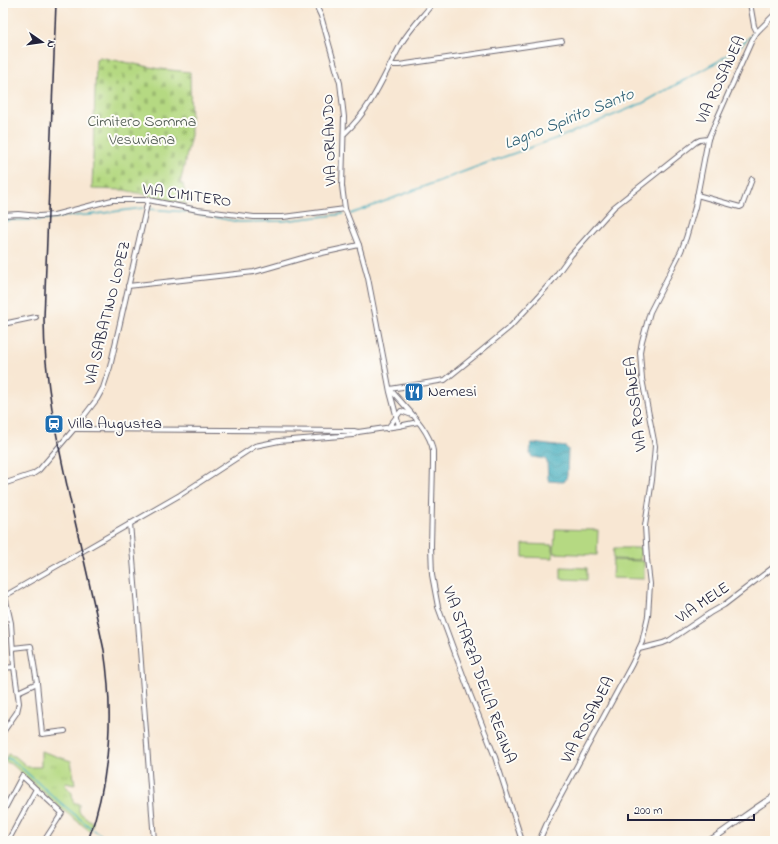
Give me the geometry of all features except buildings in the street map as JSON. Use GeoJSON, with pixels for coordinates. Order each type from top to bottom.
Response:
{"type":"FeatureCollection","features":[{"type":"Feature","properties":{"kind":"street","name":"VIA ORLANDO"},"geometry":{"type":"LineString","coordinates":[[315,3],[321,16],[340,83],[344,134],[342,186],[345,209]]}},
{"type":"Feature","properties":{"kind":"street"},"geometry":{"type":"LineString","coordinates":[[344,134],[365,111],[402,44],[433,3]]}},
{"type":"Feature","properties":{"kind":"street"},"geometry":{"type":"LineString","coordinates":[[750,3],[754,26],[757,32]]}},
{"type":"Feature","properties":{"kind":"street","name":"VIA ROSANEA"},"geometry":{"type":"LineString","coordinates":[[539,841],[639,649],[644,634],[648,616],[650,584],[645,526],[652,480],[655,446],[642,379],[641,346],[644,331],[650,312],[681,251],[698,195],[708,139],[752,40],[757,32],[773,16],[775,18]]}},
{"type":"Feature","properties":{"kind":"street"},"geometry":{"type":"LineString","coordinates":[[391,65],[407,64],[562,41]]}},
{"type":"Feature","properties":{"kind":"street"},"geometry":{"type":"LineString","coordinates":[[390,389],[445,380],[510,327],[552,281],[571,255],[614,207],[682,155],[696,142],[708,139]]}},
{"type":"Feature","properties":{"kind":"street"},"geometry":{"type":"LineString","coordinates":[[698,195],[740,207],[742,206],[752,179]]}},
{"type":"Feature","properties":{"kind":"street","name":"VIA CIMITERO"},"geometry":{"type":"LineString","coordinates":[[3,215],[18,214],[54,216],[112,200],[148,200],[198,210],[254,217],[283,217],[345,209]]}},
{"type":"Feature","properties":{"kind":"street","name":"VIA SABATINO LOPEZ"},"geometry":{"type":"LineString","coordinates":[[3,484],[33,474],[39,470],[97,399],[103,388],[110,367],[148,200]]}},
{"type":"Feature","properties":{"kind":"street"},"geometry":{"type":"LineString","coordinates":[[345,209],[359,246],[368,278],[390,389],[399,426]]}},
{"type":"Feature","properties":{"kind":"street"},"geometry":{"type":"LineString","coordinates":[[128,286],[254,272],[312,255],[359,246]]}},
{"type":"Feature","properties":{"kind":"street"},"geometry":{"type":"LineString","coordinates":[[3,324],[36,317]]}},
{"type":"Feature","properties":{"kind":"street","name":"VIA STARZA DELLA REGINA"},"geometry":{"type":"LineString","coordinates":[[390,389],[426,432],[433,451],[431,546],[432,575],[438,607],[495,757],[522,841]]}},
{"type":"Feature","properties":{"kind":"street"},"geometry":{"type":"LineString","coordinates":[[387,429],[401,411],[412,416]]}},
{"type":"Feature","properties":{"kind":"street"},"geometry":{"type":"LineString","coordinates":[[74,428],[358,432],[387,429],[418,422]]}},
{"type":"Feature","properties":{"kind":"street"},"geometry":{"type":"LineString","coordinates":[[3,732],[19,708],[11,623],[4,596],[180,495],[255,446],[279,441],[353,435],[358,432]]}},
{"type":"Feature","properties":{"kind":"street"},"geometry":{"type":"LineString","coordinates":[[130,523],[154,841]]}},
{"type":"Feature","properties":{"kind":"street","name":"VIA MELE"},"geometry":{"type":"LineString","coordinates":[[639,649],[670,640],[724,605],[775,566]]}},
{"type":"Feature","properties":{"kind":"street"},"geometry":{"type":"LineString","coordinates":[[13,648],[31,646],[42,734],[65,731]]}},
{"type":"Feature","properties":{"kind":"street"},"geometry":{"type":"LineString","coordinates":[[3,668],[14,667]]}},
{"type":"Feature","properties":{"kind":"street"},"geometry":{"type":"LineString","coordinates":[[18,692],[36,682]]}},
{"type":"Feature","properties":{"kind":"street"},"geometry":{"type":"LineString","coordinates":[[3,812],[22,776],[62,813],[44,841]]}},
{"type":"Feature","properties":{"kind":"street"},"geometry":{"type":"LineString","coordinates":[[8,841],[36,790]]}},
{"type":"Feature","properties":{"kind":"street"},"geometry":{"type":"LineString","coordinates":[[709,841],[775,796]]}},
{"type":"Feature","properties":{"kind":"green space","name":"Cimitero Somma Vesuviana"},"geometry":{"type":"Polygon","coordinates":[[[99,57],[160,69],[190,72],[191,135],[180,184],[183,184],[187,204],[124,190],[92,189],[96,60],[99,57]]]}},
{"type":"Feature","properties":{"kind":"green space"},"geometry":{"type":"Polygon","coordinates":[[[555,529],[598,530],[597,555],[554,553],[555,529]]]}},
{"type":"Feature","properties":{"kind":"green space"},"geometry":{"type":"Polygon","coordinates":[[[523,544],[553,545],[553,558],[523,557],[523,544]]]}},
{"type":"Feature","properties":{"kind":"green space"},"geometry":{"type":"Polygon","coordinates":[[[614,548],[641,548],[640,560],[613,559],[614,548]]]}},
{"type":"Feature","properties":{"kind":"green space"},"geometry":{"type":"Polygon","coordinates":[[[613,560],[644,561],[644,579],[612,578],[613,560]]]}},
{"type":"Feature","properties":{"kind":"green space"},"geometry":{"type":"Polygon","coordinates":[[[561,567],[587,568],[587,580],[561,579],[561,567]]]}},
{"type":"Feature","properties":{"kind":"green space"},"geometry":{"type":"Polygon","coordinates":[[[41,751],[71,761],[75,784],[66,783],[65,785],[72,793],[73,802],[79,804],[79,812],[93,823],[90,831],[63,810],[14,766],[5,761],[8,754],[16,757],[28,767],[41,767],[41,751]]]}},
{"type":"Feature","properties":{"kind":"water"},"geometry":{"type":"Polygon","coordinates":[[[532,443],[566,447],[568,449],[567,476],[565,481],[549,481],[547,462],[545,459],[532,457],[530,454],[532,443]]]}},
{"type":"Feature","properties":{"kind":"waterway","name":"Lagno Spirito Santo"},"geometry":{"type":"LineString","coordinates":[[770,16],[775,11]]}},
{"type":"Feature","properties":{"kind":"waterway","name":"Lagno Spirito Santo"},"geometry":{"type":"LineString","coordinates":[[351,214],[563,136],[643,103],[717,62],[739,47],[754,33]]}},
{"type":"Feature","properties":{"kind":"waterway","name":"Lagno Spirito Santo"},"geometry":{"type":"LineString","coordinates":[[3,221],[40,220],[143,208]]}},
{"type":"Feature","properties":{"kind":"waterway","name":"Lagno Spirito Santo"},"geometry":{"type":"LineString","coordinates":[[148,209],[188,212],[239,222],[283,221],[343,214]]}},
{"type":"Feature","properties":{"kind":"waterway"},"geometry":{"type":"LineString","coordinates":[[7,758],[15,762],[91,828]]}},
{"type":"Feature","properties":{"kind":"waterway"},"geometry":{"type":"LineString","coordinates":[[94,830],[110,841]]}},
{"type":"Feature","properties":{"kind":"railway"},"geometry":{"type":"LineString","coordinates":[[56,3],[44,318],[45,343],[49,392],[53,417],[104,650],[109,699],[108,747],[105,770],[101,794],[88,841]]}},
{"type":"Feature","properties":{"kind":"place","name":"Nemesi"},"geometry":{"type":"Point","coordinates":[414,392]}},
{"type":"Feature","properties":{"kind":"place","name":"Villa Augustea"},"geometry":{"type":"Point","coordinates":[54,424]}}]}
